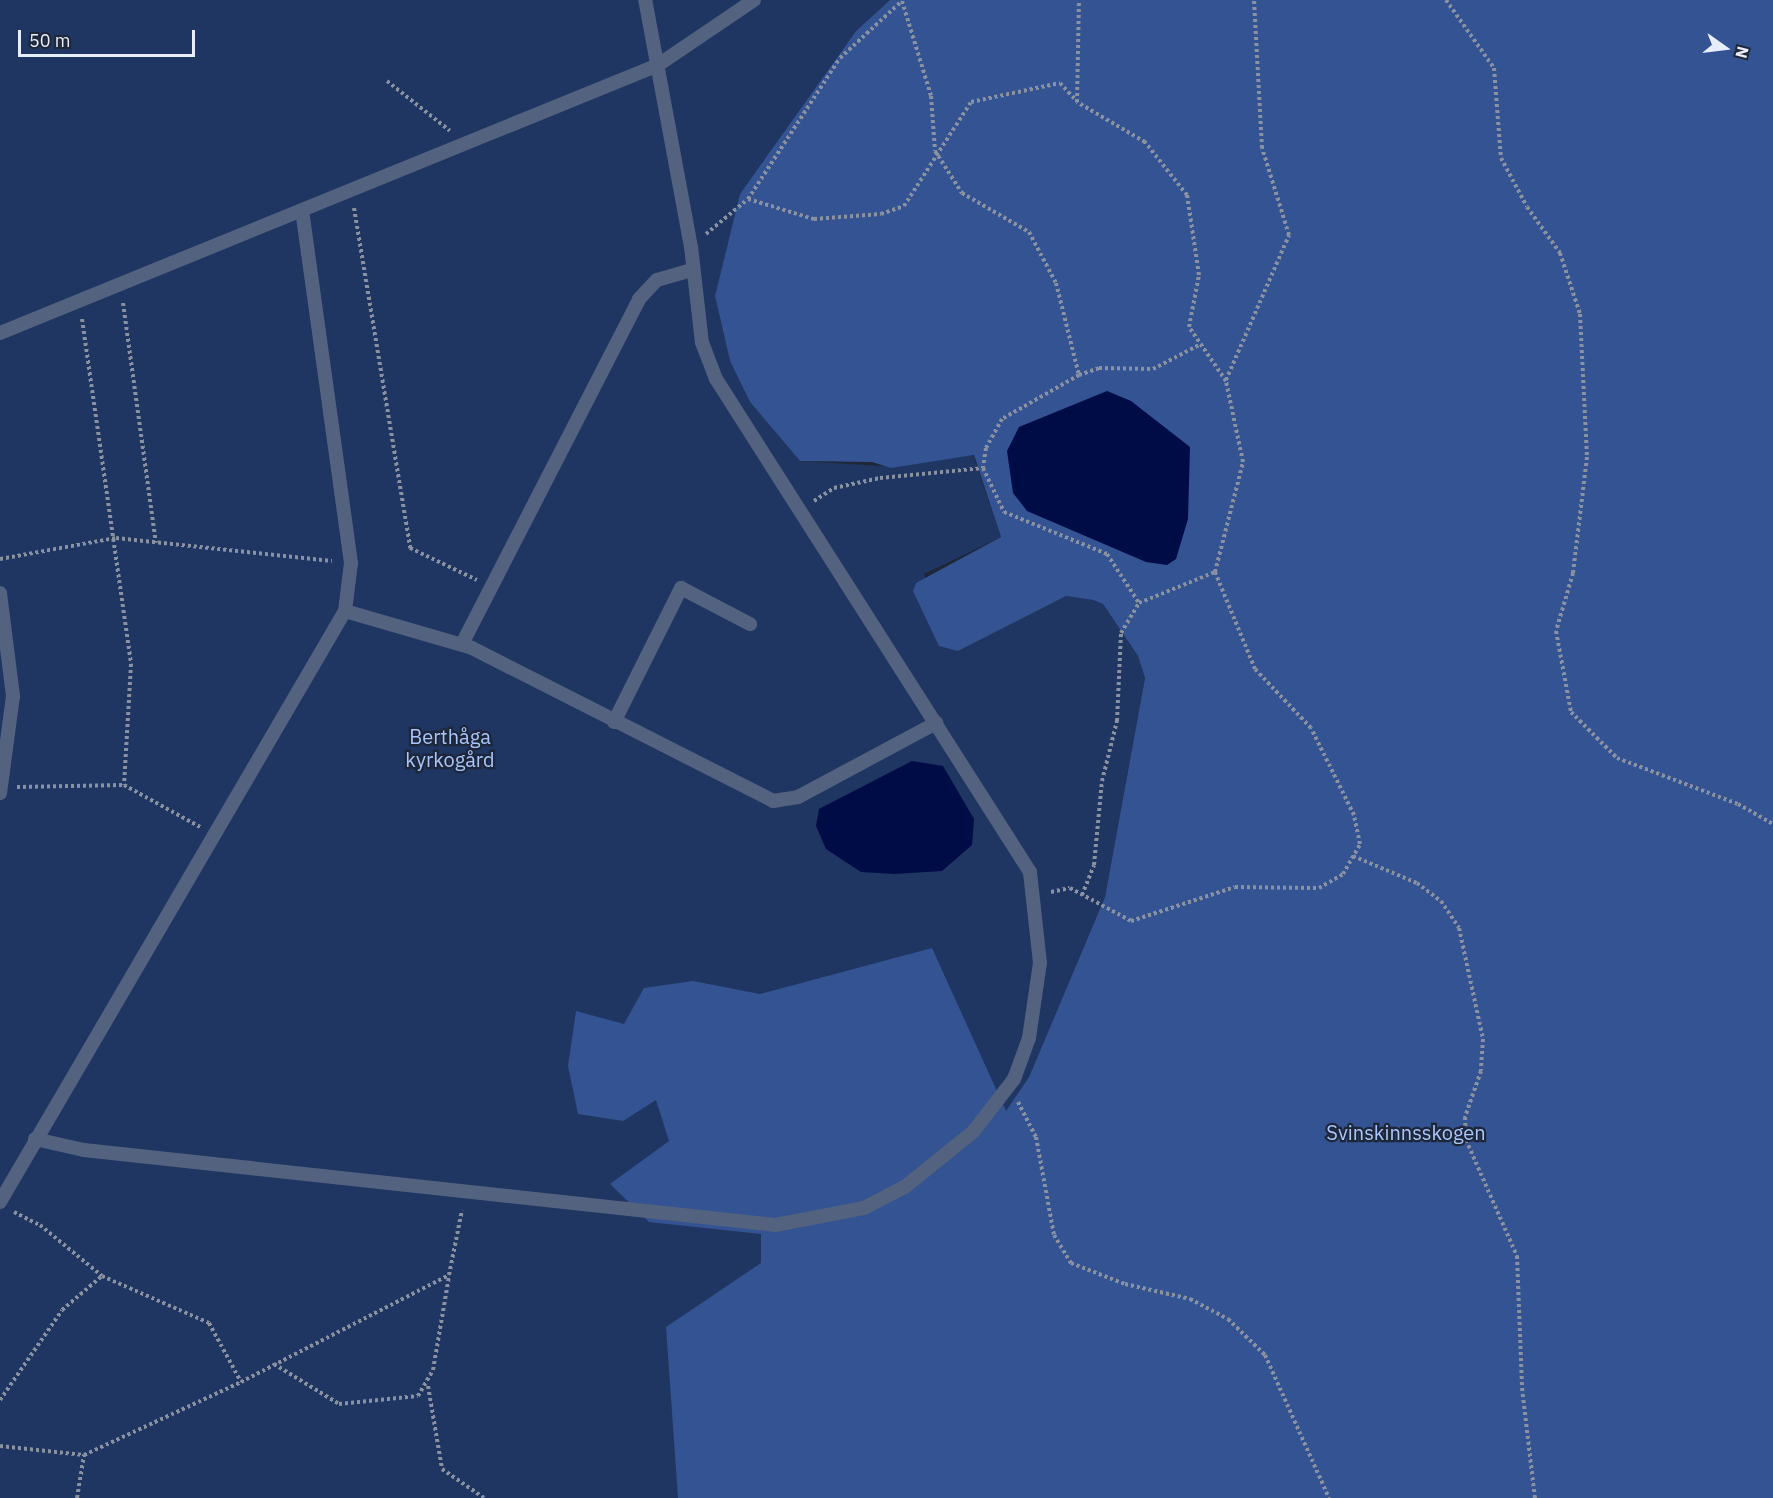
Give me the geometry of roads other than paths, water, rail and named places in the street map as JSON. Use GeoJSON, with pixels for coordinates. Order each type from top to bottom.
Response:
{"type":"FeatureCollection","features":[{"type":"Feature","properties":{"kind":"lane"},"geometry":{"type":"LineString","coordinates":[[35,1139],[84,1150],[465,1194],[761,1224],[807,1222],[864,1208],[906,1186],[973,1132],[1010,1085],[1029,1038],[1040,963],[1033,896],[1023,856],[716,379],[702,343],[691,247],[645,0]]}},
{"type":"Feature","properties":{"kind":"lane"},"geometry":{"type":"LineString","coordinates":[[0,333],[467,145],[658,65],[754,0]]}},
{"type":"Feature","properties":{"kind":"lane"},"geometry":{"type":"LineString","coordinates":[[5,1206],[35,1139],[211,834],[345,611],[351,563],[302,212]]}},
{"type":"Feature","properties":{"kind":"lane"},"geometry":{"type":"LineString","coordinates":[[462,644],[639,299],[657,280],[693,270]]}},
{"type":"Feature","properties":{"kind":"lane"},"geometry":{"type":"LineString","coordinates":[[614,722],[681,588],[750,624]]}},
{"type":"Feature","properties":{"kind":"lane"},"geometry":{"type":"LineString","coordinates":[[0,594],[13,696],[1,790]]}},
{"type":"Feature","properties":{"kind":"lane"},"geometry":{"type":"LineString","coordinates":[[345,611],[462,644],[750,792],[781,801],[936,723]]}},
{"type":"Feature","properties":{"kind":"park label","name":"Berthåga kyrkogård"},"geometry":{"type":"Point","coordinates":[450,748]}},
{"type":"Feature","properties":{"kind":"park label","name":"Svinskinnsskogen"},"geometry":{"type":"Point","coordinates":[1406,1132]}}]}
